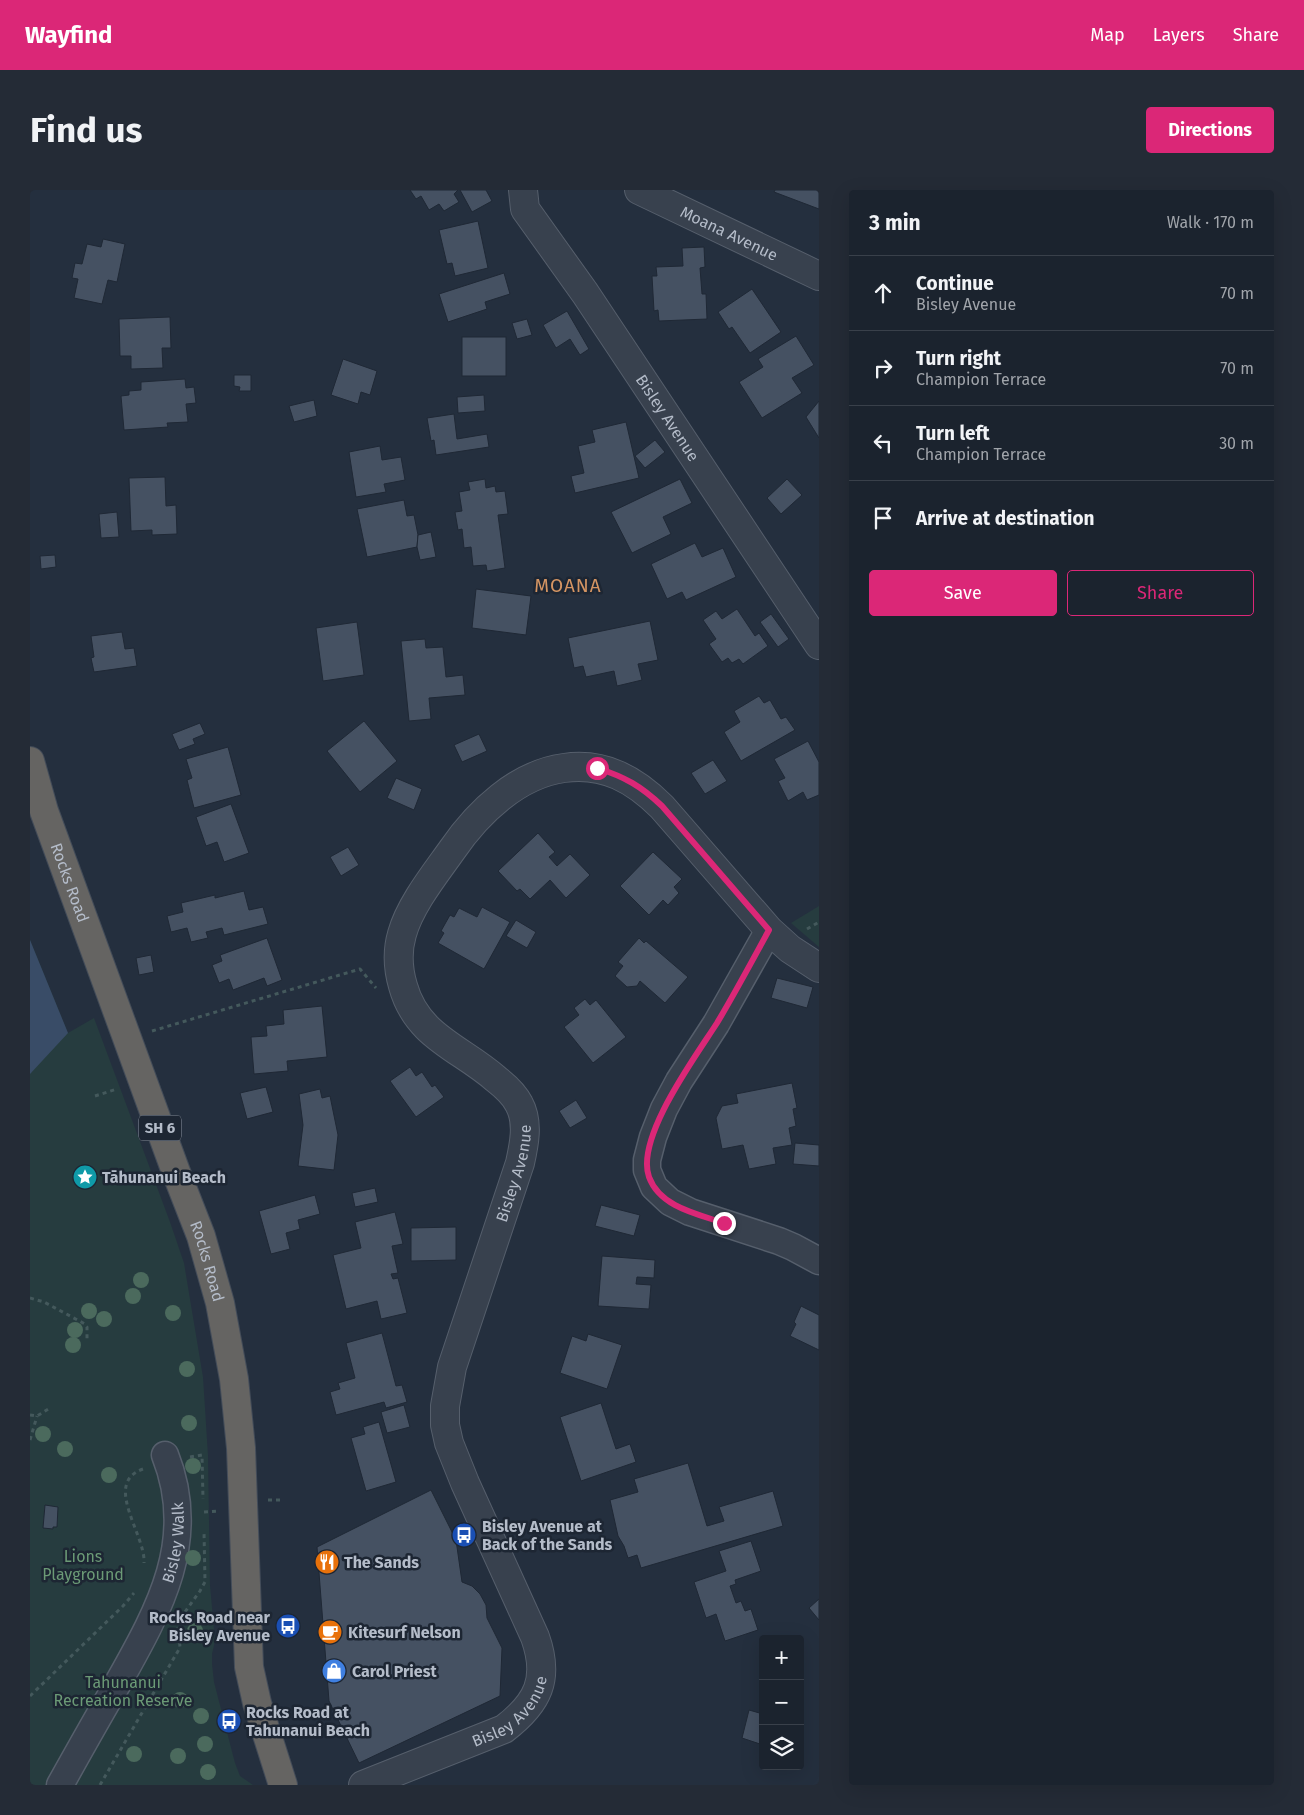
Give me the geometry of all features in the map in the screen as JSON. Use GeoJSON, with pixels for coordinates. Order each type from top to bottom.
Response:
{"type":"FeatureCollection","features":[{"type":"Feature","properties":{"kind":"highway","name":"Rocks Road"},"geometry":{"type":"LineString","coordinates":[[30,761],[44,811],[201,1236],[220,1303],[234,1379],[241,1448],[248,1667],[257,1703],[283,1785]]}},
{"type":"Feature","properties":{"kind":"street","name":"Moana Avenue"},"geometry":{"type":"LineString","coordinates":[[639,190],[819,276]]}},
{"type":"Feature","properties":{"kind":"street","name":"Bisley Avenue"},"geometry":{"type":"LineString","coordinates":[[521,196],[819,645]]}},
{"type":"Feature","properties":{"kind":"street","name":"Bisley Avenue"},"geometry":{"type":"LineString","coordinates":[[363,1785],[504,1729],[520,1717],[531,1703],[543,1672],[535,1637],[465,1483],[449,1443],[445,1406],[452,1368],[520,1163],[524,1145],[525,1126],[520,1105],[508,1090],[489,1073],[435,1037],[410,1006],[399,972],[398,950],[402,933],[411,912],[455,845],[480,816],[526,780],[542,772],[582,767],[613,773],[628,779],[646,790],[769,930],[790,949],[819,968]]}},
{"type":"Feature","properties":{"kind":"street"},"geometry":{"type":"LineString","coordinates":[[769,930],[716,1024],[679,1081],[664,1109],[653,1137],[647,1160],[647,1170],[654,1187],[670,1202],[690,1212],[793,1246],[819,1261]]}},
{"type":"Feature","properties":{"kind":"street","name":"Bisley Walk"},"geometry":{"type":"LineString","coordinates":[[60,1785],[143,1639],[159,1606],[171,1573],[178,1524],[176,1492],[172,1473],[155,1462]]}},
{"type":"Feature","properties":{"kind":"path"},"geometry":{"type":"LineString","coordinates":[[800,934],[819,922]]}},
{"type":"Feature","properties":{"kind":"path"},"geometry":{"type":"LineString","coordinates":[[146,1033],[360,969],[381,994]]}},
{"type":"Feature","properties":{"kind":"path"},"geometry":{"type":"LineString","coordinates":[[95,1096],[117,1089]]}},
{"type":"Feature","properties":{"kind":"path"},"geometry":{"type":"LineString","coordinates":[[30,1298],[44,1302],[85,1324],[87,1340]]}},
{"type":"Feature","properties":{"kind":"path"},"geometry":{"type":"LineString","coordinates":[[30,1415],[37,1416],[50,1408]]}},
{"type":"Feature","properties":{"kind":"path"},"geometry":{"type":"LineString","coordinates":[[30,1440],[37,1416]]}},
{"type":"Feature","properties":{"kind":"path"},"geometry":{"type":"LineString","coordinates":[[144,1568],[140,1542],[124,1489],[130,1478],[138,1471],[155,1462]]}},
{"type":"Feature","properties":{"kind":"path"},"geometry":{"type":"LineString","coordinates":[[204,1520],[204,1512],[209,1512]]}},
{"type":"Feature","properties":{"kind":"path"},"geometry":{"type":"LineString","coordinates":[[184,1613],[205,1582],[204,1527]]}},
{"type":"Feature","properties":{"kind":"path"},"geometry":{"type":"LineString","coordinates":[[30,1696],[123,1606],[136,1591]]}},
{"type":"Feature","properties":{"kind":"path"},"geometry":{"type":"LineString","coordinates":[[100,1785],[180,1647],[177,1628],[180,1621]]}},
{"type":"Feature","properties":{"kind":"green space"},"geometry":{"type":"Polygon","coordinates":[[[819,906],[819,947],[791,923],[819,906]]]}},
{"type":"Feature","properties":{"kind":"green space","name":"Tahunanui Recreation Reserve"},"geometry":{"type":"Polygon","coordinates":[[[30,940],[68,1033],[94,1018],[184,1263],[203,1377],[208,1455],[210,1585],[215,1641],[212,1654],[214,1682],[235,1763],[240,1776],[253,1785],[30,1785],[30,940]]]}},
{"type":"Feature","properties":{"kind":"water"},"geometry":{"type":"Polygon","coordinates":[[[30,940],[68,1033],[30,1074],[30,940]]]}},
{"type":"Feature","properties":{"kind":"building"},"geometry":{"type":"Polygon","coordinates":[[[410,190],[458,190],[454,194],[459,202],[444,211],[439,204],[429,210],[421,196],[416,199],[410,190]]]}},
{"type":"Feature","properties":{"kind":"building"},"geometry":{"type":"Polygon","coordinates":[[[460,190],[486,190],[492,201],[472,212],[460,190]]]}},
{"type":"Feature","properties":{"kind":"building"},"geometry":{"type":"Polygon","coordinates":[[[775,190],[819,190],[819,209],[774,192],[775,190]]]}},
{"type":"Feature","properties":{"kind":"building"},"geometry":{"type":"Polygon","coordinates":[[[478,221],[488,268],[455,276],[452,263],[447,264],[439,230],[478,221]]]}},
{"type":"Feature","properties":{"kind":"building"},"geometry":{"type":"Polygon","coordinates":[[[103,239],[125,244],[117,282],[108,280],[102,304],[74,298],[78,279],[72,278],[75,263],[82,264],[87,244],[101,247],[103,239]]]}},
{"type":"Feature","properties":{"kind":"building"},"geometry":{"type":"Polygon","coordinates":[[[704,247],[705,267],[700,268],[702,294],[706,294],[707,319],[659,321],[658,310],[654,311],[652,276],[657,276],[656,267],[683,266],[682,248],[704,247]]]}},
{"type":"Feature","properties":{"kind":"building"},"geometry":{"type":"Polygon","coordinates":[[[504,273],[510,294],[485,302],[487,309],[448,322],[439,294],[504,273]]]}},
{"type":"Feature","properties":{"kind":"building"},"geometry":{"type":"Polygon","coordinates":[[[752,289],[781,332],[750,353],[732,327],[729,329],[718,312],[752,289]]]}},
{"type":"Feature","properties":{"kind":"building"},"geometry":{"type":"Polygon","coordinates":[[[567,311],[589,349],[580,355],[570,339],[556,348],[543,325],[567,311]]]}},
{"type":"Feature","properties":{"kind":"building"},"geometry":{"type":"Polygon","coordinates":[[[170,317],[171,348],[162,348],[163,368],[131,369],[131,356],[120,356],[119,319],[170,317]]]}},
{"type":"Feature","properties":{"kind":"building"},"geometry":{"type":"Polygon","coordinates":[[[527,319],[532,335],[517,339],[512,323],[527,319]]]}},
{"type":"Feature","properties":{"kind":"building"},"geometry":{"type":"Polygon","coordinates":[[[796,336],[814,365],[792,378],[802,393],[762,418],[739,382],[763,367],[758,359],[796,336]]]}},
{"type":"Feature","properties":{"kind":"building"},"geometry":{"type":"Polygon","coordinates":[[[462,337],[506,337],[506,376],[462,376],[462,337]]]}},
{"type":"Feature","properties":{"kind":"building"},"geometry":{"type":"Polygon","coordinates":[[[343,359],[377,371],[370,395],[361,392],[358,404],[331,395],[343,359]]]}},
{"type":"Feature","properties":{"kind":"building"},"geometry":{"type":"Polygon","coordinates":[[[234,375],[251,375],[251,391],[239,391],[240,387],[234,386],[234,375]]]}},
{"type":"Feature","properties":{"kind":"building"},"geometry":{"type":"Polygon","coordinates":[[[185,379],[186,388],[194,387],[196,403],[186,404],[188,422],[167,423],[168,427],[124,430],[121,396],[129,395],[129,391],[141,390],[141,382],[185,379]]]}},
{"type":"Feature","properties":{"kind":"building"},"geometry":{"type":"Polygon","coordinates":[[[484,395],[485,411],[458,413],[457,397],[484,395]]]}},
{"type":"Feature","properties":{"kind":"building"},"geometry":{"type":"Polygon","coordinates":[[[314,400],[317,416],[294,422],[289,406],[314,400]]]}},
{"type":"Feature","properties":{"kind":"building"},"geometry":{"type":"Polygon","coordinates":[[[819,401],[819,438],[806,417],[819,401]]]}},
{"type":"Feature","properties":{"kind":"building"},"geometry":{"type":"Polygon","coordinates":[[[454,414],[457,439],[487,434],[489,447],[436,455],[434,440],[431,441],[427,418],[454,414]]]}},
{"type":"Feature","properties":{"kind":"building"},"geometry":{"type":"Polygon","coordinates":[[[626,422],[639,478],[575,493],[571,476],[584,473],[578,446],[595,442],[592,430],[626,422]]]}},
{"type":"Feature","properties":{"kind":"building"},"geometry":{"type":"Polygon","coordinates":[[[655,440],[665,452],[645,468],[635,456],[655,440]]]}},
{"type":"Feature","properties":{"kind":"building"},"geometry":{"type":"Polygon","coordinates":[[[380,446],[382,460],[401,457],[405,480],[384,484],[386,492],[356,497],[349,452],[380,446]]]}},
{"type":"Feature","properties":{"kind":"building"},"geometry":{"type":"Polygon","coordinates":[[[165,477],[166,506],[176,505],[177,534],[152,535],[152,530],[131,531],[129,478],[165,477]]]}},
{"type":"Feature","properties":{"kind":"building"},"geometry":{"type":"Polygon","coordinates":[[[485,479],[486,488],[495,486],[496,492],[505,491],[508,514],[498,515],[505,568],[487,571],[486,565],[473,566],[471,547],[464,548],[462,529],[458,530],[455,512],[462,511],[459,492],[470,490],[468,482],[485,479]]]}},
{"type":"Feature","properties":{"kind":"building"},"geometry":{"type":"Polygon","coordinates":[[[680,479],[692,503],[663,517],[671,534],[632,553],[611,512],[680,479]]]}},
{"type":"Feature","properties":{"kind":"building"},"geometry":{"type":"Polygon","coordinates":[[[787,479],[802,495],[781,514],[767,498],[787,479]]]}},
{"type":"Feature","properties":{"kind":"building"},"geometry":{"type":"Polygon","coordinates":[[[404,500],[407,516],[414,515],[418,535],[417,547],[367,557],[357,509],[404,500]]]}},
{"type":"Feature","properties":{"kind":"building"},"geometry":{"type":"Polygon","coordinates":[[[117,512],[119,537],[101,538],[99,514],[117,512]]]}},
{"type":"Feature","properties":{"kind":"building"},"geometry":{"type":"Polygon","coordinates":[[[431,532],[436,557],[420,560],[417,547],[418,535],[431,532]]]}},
{"type":"Feature","properties":{"kind":"building"},"geometry":{"type":"Polygon","coordinates":[[[695,543],[702,557],[723,548],[736,577],[686,600],[682,592],[667,599],[651,564],[695,543]]]}},
{"type":"Feature","properties":{"kind":"building"},"geometry":{"type":"Polygon","coordinates":[[[55,555],[56,567],[41,569],[40,556],[55,555]]]}},
{"type":"Feature","properties":{"kind":"building"},"geometry":{"type":"Polygon","coordinates":[[[476,589],[531,596],[526,635],[472,628],[476,589]]]}},
{"type":"Feature","properties":{"kind":"building"},"geometry":{"type":"Polygon","coordinates":[[[737,609],[755,636],[759,633],[768,646],[743,664],[739,659],[732,663],[728,658],[722,662],[709,644],[716,639],[703,620],[716,611],[722,619],[737,609]]]}},
{"type":"Feature","properties":{"kind":"building"},"geometry":{"type":"Polygon","coordinates":[[[771,614],[789,639],[778,647],[760,622],[771,614]]]}},
{"type":"Feature","properties":{"kind":"building"},"geometry":{"type":"Polygon","coordinates":[[[650,621],[658,660],[638,664],[642,680],[617,686],[614,671],[586,677],[583,666],[574,668],[568,638],[650,621]]]}},
{"type":"Feature","properties":{"kind":"building"},"geometry":{"type":"Polygon","coordinates":[[[357,622],[364,675],[323,681],[316,628],[357,622]]]}},
{"type":"Feature","properties":{"kind":"building"},"geometry":{"type":"Polygon","coordinates":[[[122,632],[125,649],[134,648],[137,666],[94,672],[91,658],[94,657],[91,636],[122,632]]]}},
{"type":"Feature","properties":{"kind":"building"},"geometry":{"type":"Polygon","coordinates":[[[425,639],[426,648],[443,647],[446,677],[463,675],[465,695],[429,698],[431,719],[409,721],[401,641],[425,639]]]}},
{"type":"Feature","properties":{"kind":"building"},"geometry":{"type":"Polygon","coordinates":[[[759,696],[764,703],[770,700],[781,719],[786,717],[795,730],[741,761],[724,732],[740,722],[734,711],[759,696]]]}},
{"type":"Feature","properties":{"kind":"building"},"geometry":{"type":"Polygon","coordinates":[[[364,721],[397,761],[360,792],[327,751],[364,721]]]}},
{"type":"Feature","properties":{"kind":"building"},"geometry":{"type":"Polygon","coordinates":[[[200,723],[205,734],[193,739],[195,744],[179,750],[172,734],[200,723]]]}},
{"type":"Feature","properties":{"kind":"building"},"geometry":{"type":"Polygon","coordinates":[[[479,734],[487,751],[462,762],[454,745],[479,734]]]}},
{"type":"Feature","properties":{"kind":"building"},"geometry":{"type":"Polygon","coordinates":[[[808,741],[819,762],[819,795],[807,800],[803,792],[788,801],[778,781],[785,778],[774,759],[808,741]]]}},
{"type":"Feature","properties":{"kind":"building"},"geometry":{"type":"Polygon","coordinates":[[[228,747],[241,795],[194,808],[187,780],[192,778],[186,759],[228,747]]]}},
{"type":"Feature","properties":{"kind":"building"},"geometry":{"type":"Polygon","coordinates":[[[713,760],[727,781],[705,794],[691,773],[713,760]]]}},
{"type":"Feature","properties":{"kind":"building"},"geometry":{"type":"Polygon","coordinates":[[[396,778],[422,789],[414,810],[387,798],[396,778]]]}},
{"type":"Feature","properties":{"kind":"building"},"geometry":{"type":"Polygon","coordinates":[[[231,804],[249,853],[224,862],[217,842],[206,846],[196,817],[231,804]]]}},
{"type":"Feature","properties":{"kind":"building"},"geometry":{"type":"Polygon","coordinates":[[[538,833],[555,852],[549,857],[557,866],[570,854],[590,875],[566,898],[550,880],[530,899],[520,889],[517,891],[498,871],[538,833]]]}},
{"type":"Feature","properties":{"kind":"building"},"geometry":{"type":"Polygon","coordinates":[[[348,847],[359,865],[341,876],[330,857],[348,847]]]}},
{"type":"Feature","properties":{"kind":"building"},"geometry":{"type":"Polygon","coordinates":[[[653,852],[682,879],[674,887],[679,893],[668,905],[663,900],[649,915],[620,886],[653,852]]]}},
{"type":"Feature","properties":{"kind":"building"},"geometry":{"type":"Polygon","coordinates":[[[244,891],[249,910],[263,907],[268,924],[224,935],[222,928],[206,932],[208,938],[191,942],[187,928],[171,932],[167,916],[183,912],[181,903],[244,891]]]}},
{"type":"Feature","properties":{"kind":"building"},"geometry":{"type":"Polygon","coordinates":[[[482,907],[510,922],[484,969],[438,943],[444,933],[441,931],[450,915],[454,917],[459,908],[477,917],[482,907]]]}},
{"type":"Feature","properties":{"kind":"building"},"geometry":{"type":"Polygon","coordinates":[[[516,920],[536,932],[527,948],[506,936],[516,920]]]}},
{"type":"Feature","properties":{"kind":"building"},"geometry":{"type":"Polygon","coordinates":[[[267,938],[282,980],[267,986],[264,978],[233,990],[229,979],[219,983],[212,965],[222,961],[220,955],[267,938]]]}},
{"type":"Feature","properties":{"kind":"building"},"geometry":{"type":"Polygon","coordinates":[[[639,938],[644,943],[646,941],[688,977],[665,1003],[640,981],[637,986],[627,987],[615,976],[623,966],[618,962],[639,938]]]}},
{"type":"Feature","properties":{"kind":"building"},"geometry":{"type":"Polygon","coordinates":[[[151,955],[154,972],[139,975],[136,958],[151,955]]]}},
{"type":"Feature","properties":{"kind":"building"},"geometry":{"type":"Polygon","coordinates":[[[777,978],[813,987],[807,1008],[771,998],[777,978]]]}},
{"type":"Feature","properties":{"kind":"building"},"geometry":{"type":"Polygon","coordinates":[[[585,999],[590,1005],[596,1000],[626,1037],[593,1063],[564,1027],[579,1015],[574,1008],[585,999]]]}},
{"type":"Feature","properties":{"kind":"building"},"geometry":{"type":"Polygon","coordinates":[[[322,1006],[327,1057],[287,1061],[288,1071],[254,1074],[251,1037],[267,1036],[266,1026],[284,1024],[283,1010],[322,1006]]]}},
{"type":"Feature","properties":{"kind":"building"},"geometry":{"type":"Polygon","coordinates":[[[410,1067],[416,1076],[422,1072],[432,1087],[435,1085],[444,1097],[416,1117],[390,1081],[410,1067]]]}},
{"type":"Feature","properties":{"kind":"building"},"geometry":{"type":"Polygon","coordinates":[[[792,1083],[797,1108],[793,1109],[796,1126],[789,1128],[792,1145],[773,1148],[776,1164],[749,1169],[743,1145],[722,1149],[716,1118],[722,1106],[738,1103],[736,1094],[792,1083]]]}},
{"type":"Feature","properties":{"kind":"building"},"geometry":{"type":"Polygon","coordinates":[[[266,1087],[273,1112],[247,1119],[240,1093],[266,1087]]]}},
{"type":"Feature","properties":{"kind":"building"},"geometry":{"type":"Polygon","coordinates":[[[320,1089],[322,1098],[330,1096],[338,1135],[334,1170],[298,1166],[303,1125],[299,1094],[320,1089]]]}},
{"type":"Feature","properties":{"kind":"building"},"geometry":{"type":"Polygon","coordinates":[[[576,1100],[587,1118],[570,1128],[559,1111],[576,1100]]]}},
{"type":"Feature","properties":{"kind":"building"},"geometry":{"type":"Polygon","coordinates":[[[795,1143],[819,1145],[819,1166],[793,1164],[795,1143]]]}},
{"type":"Feature","properties":{"kind":"building"},"geometry":{"type":"Polygon","coordinates":[[[375,1188],[378,1202],[355,1207],[352,1193],[375,1188]]]}},
{"type":"Feature","properties":{"kind":"building"},"geometry":{"type":"Polygon","coordinates":[[[315,1195],[320,1214],[298,1220],[300,1229],[286,1233],[290,1249],[271,1254],[259,1211],[315,1195]]]}},
{"type":"Feature","properties":{"kind":"building"},"geometry":{"type":"Polygon","coordinates":[[[601,1205],[640,1215],[634,1236],[595,1226],[601,1205]]]}},
{"type":"Feature","properties":{"kind":"building"},"geometry":{"type":"Polygon","coordinates":[[[395,1212],[403,1244],[392,1246],[398,1273],[391,1274],[393,1279],[398,1278],[407,1313],[381,1319],[377,1301],[346,1309],[333,1255],[361,1248],[355,1222],[395,1212]]]}},
{"type":"Feature","properties":{"kind":"building"},"geometry":{"type":"Polygon","coordinates":[[[456,1227],[456,1260],[411,1261],[411,1228],[456,1227]]]}},
{"type":"Feature","properties":{"kind":"building"},"geometry":{"type":"Polygon","coordinates":[[[602,1256],[655,1260],[654,1278],[637,1277],[636,1284],[651,1285],[649,1309],[598,1306],[602,1256]]]}},
{"type":"Feature","properties":{"kind":"building"},"geometry":{"type":"Polygon","coordinates":[[[801,1306],[819,1315],[819,1350],[790,1336],[796,1324],[794,1322],[801,1306]]]}},
{"type":"Feature","properties":{"kind":"building"},"geometry":{"type":"Polygon","coordinates":[[[382,1333],[396,1386],[402,1385],[407,1402],[386,1408],[384,1402],[336,1415],[330,1392],[340,1389],[338,1383],[355,1378],[346,1343],[382,1333]]]}},
{"type":"Feature","properties":{"kind":"building"},"geometry":{"type":"Polygon","coordinates":[[[588,1334],[622,1345],[607,1389],[560,1373],[572,1336],[586,1341],[588,1334]]]}},
{"type":"Feature","properties":{"kind":"building"},"geometry":{"type":"Polygon","coordinates":[[[601,1403],[616,1449],[630,1444],[636,1462],[581,1481],[560,1417],[601,1403]]]}},
{"type":"Feature","properties":{"kind":"building"},"geometry":{"type":"Polygon","coordinates":[[[404,1405],[410,1427],[387,1433],[381,1412],[404,1405]]]}},
{"type":"Feature","properties":{"kind":"building"},"geometry":{"type":"Polygon","coordinates":[[[379,1422],[396,1482],[366,1491],[351,1438],[365,1434],[363,1427],[379,1422]]]}},
{"type":"Feature","properties":{"kind":"building"},"geometry":{"type":"Polygon","coordinates":[[[688,1463],[707,1526],[724,1521],[719,1507],[773,1491],[783,1526],[641,1568],[637,1555],[628,1558],[618,1536],[610,1500],[638,1492],[634,1479],[688,1463]]]}},
{"type":"Feature","properties":{"kind":"building"},"geometry":{"type":"Polygon","coordinates":[[[431,1490],[456,1540],[462,1582],[472,1586],[480,1594],[486,1605],[487,1618],[502,1648],[500,1696],[359,1763],[329,1701],[317,1547],[431,1490]]]}},
{"type":"Feature","properties":{"kind":"building"},"geometry":{"type":"Polygon","coordinates":[[[45,1505],[58,1507],[57,1527],[53,1527],[53,1529],[43,1528],[45,1505]]]}},
{"type":"Feature","properties":{"kind":"building"},"geometry":{"type":"Polygon","coordinates":[[[751,1541],[761,1571],[735,1580],[736,1584],[730,1586],[736,1603],[741,1601],[745,1611],[751,1609],[758,1630],[725,1641],[716,1614],[706,1618],[694,1582],[726,1571],[719,1551],[751,1541]]]}},
{"type":"Feature","properties":{"kind":"building"},"geometry":{"type":"Polygon","coordinates":[[[819,1599],[819,1620],[809,1608],[819,1599]]]}},
{"type":"Feature","properties":{"kind":"building"},"geometry":{"type":"Polygon","coordinates":[[[749,1710],[759,1713],[759,1744],[742,1738],[749,1710]]]}},
{"type":"Feature","properties":{"kind":"place","name":"Tāhunanui Beach"},"geometry":{"type":"Point","coordinates":[85,1177]}},
{"type":"Feature","properties":{"kind":"place","name":"Bisley Avenue at Back of the Sands"},"geometry":{"type":"Point","coordinates":[464,1535]}},
{"type":"Feature","properties":{"kind":"place","name":"The Sands"},"geometry":{"type":"Point","coordinates":[327,1562]}},
{"type":"Feature","properties":{"kind":"place","name":"Rocks Road near Bisley Avenue"},"geometry":{"type":"Point","coordinates":[288,1626]}},
{"type":"Feature","properties":{"kind":"place","name":"Kitesurf Nelson"},"geometry":{"type":"Point","coordinates":[330,1632]}},
{"type":"Feature","properties":{"kind":"place","name":"Carol Priest"},"geometry":{"type":"Point","coordinates":[334,1671]}},
{"type":"Feature","properties":{"kind":"place","name":"Rocks Road at Tahunanui Beach"},"geometry":{"type":"Point","coordinates":[229,1721]}},
{"type":"Feature","properties":{"kind":"district","name":"MOANA"},"geometry":{"type":"Point","coordinates":[568,585]}},
{"type":"Feature","properties":{"kind":"route"},"geometry":{"type":"LineString","coordinates":[[597,768],[628,779],[646,790],[769,930],[716,1024],[679,1081],[664,1109],[653,1137],[647,1160],[649,1178],[661,1196],[690,1212],[724,1223]]}},
{"type":"Feature","properties":{"kind":"park label","name":"Lions Playground"},"geometry":{"type":"Point","coordinates":[83,1565]}}]}
